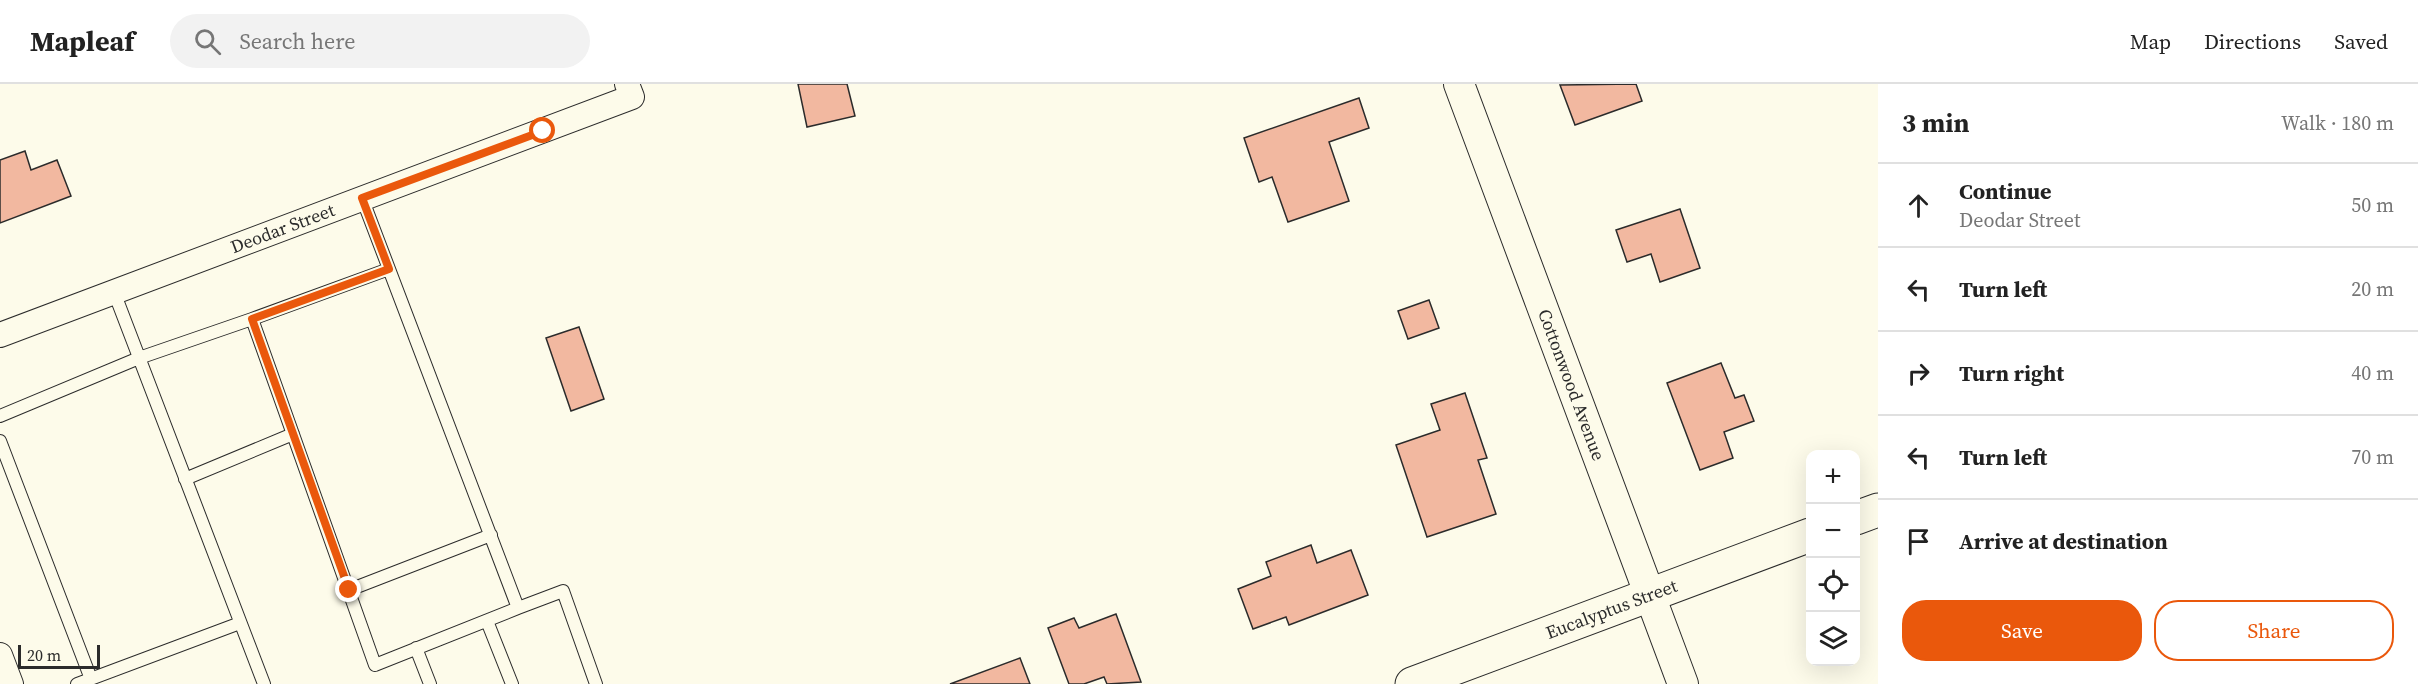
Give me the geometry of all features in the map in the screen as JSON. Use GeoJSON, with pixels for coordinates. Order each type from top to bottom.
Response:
{"type":"FeatureCollection","features":[{"type":"Feature","properties":{"kind":"main road"},"geometry":{"type":"LineString","coordinates":[[1860,517],[1878,510]]}},
{"type":"Feature","properties":{"kind":"main road","name":"Eucalyptus Street"},"geometry":{"type":"LineString","coordinates":[[1412,684],[1806,537]]}},
{"type":"Feature","properties":{"kind":"street","name":"Cottonwood Avenue"},"geometry":{"type":"LineString","coordinates":[[1459,84],[1683,684]]}},
{"type":"Feature","properties":{"kind":"street","name":"Deodar Street"},"geometry":{"type":"LineString","coordinates":[[0,335],[362,198],[630,90]]}},
{"type":"Feature","properties":{"kind":"street"},"geometry":{"type":"LineString","coordinates":[[0,655],[11,684]]}},
{"type":"Feature","properties":{"kind":"lane"},"geometry":{"type":"LineString","coordinates":[[362,198],[518,608]]}},
{"type":"Feature","properties":{"kind":"lane"},"geometry":{"type":"LineString","coordinates":[[0,416],[139,358],[389,269]]}},
{"type":"Feature","properties":{"kind":"lane"},"geometry":{"type":"LineString","coordinates":[[114,292],[264,684]]}},
{"type":"Feature","properties":{"kind":"lane"},"geometry":{"type":"LineString","coordinates":[[252,319],[375,665],[563,591],[596,684]]}},
{"type":"Feature","properties":{"kind":"lane"},"geometry":{"type":"LineString","coordinates":[[186,479],[293,434]]}},
{"type":"Feature","properties":{"kind":"lane"},"geometry":{"type":"LineString","coordinates":[[0,441],[91,679]]}},
{"type":"Feature","properties":{"kind":"lane"},"geometry":{"type":"LineString","coordinates":[[349,590],[491,535]]}},
{"type":"Feature","properties":{"kind":"lane"},"geometry":{"type":"LineString","coordinates":[[487,621],[512,684]]}},
{"type":"Feature","properties":{"kind":"lane"},"geometry":{"type":"LineString","coordinates":[[77,684],[240,622]]}},
{"type":"Feature","properties":{"kind":"lane"},"geometry":{"type":"LineString","coordinates":[[416,648],[430,684]]}},
{"type":"Feature","properties":{"kind":"building"},"geometry":{"type":"Polygon","coordinates":[[[798,84],[847,84],[855,116],[807,127],[798,84]]]}},
{"type":"Feature","properties":{"kind":"building"},"geometry":{"type":"Polygon","coordinates":[[[1636,84],[1642,101],[1575,125],[1560,85],[1636,84]]]}},
{"type":"Feature","properties":{"kind":"building"},"geometry":{"type":"Polygon","coordinates":[[[1359,98],[1369,128],[1329,142],[1349,201],[1288,222],[1272,177],[1259,182],[1244,138],[1359,98]]]}},
{"type":"Feature","properties":{"kind":"building"},"geometry":{"type":"Polygon","coordinates":[[[25,151],[31,170],[57,160],[71,196],[0,223],[0,160],[25,151]]]}},
{"type":"Feature","properties":{"kind":"building"},"geometry":{"type":"Polygon","coordinates":[[[1680,209],[1700,268],[1660,282],[1651,254],[1627,262],[1616,230],[1680,209]]]}},
{"type":"Feature","properties":{"kind":"building"},"geometry":{"type":"Polygon","coordinates":[[[1429,300],[1439,328],[1408,339],[1398,311],[1429,300]]]}},
{"type":"Feature","properties":{"kind":"building"},"geometry":{"type":"Polygon","coordinates":[[[579,327],[604,399],[571,411],[546,338],[579,327]]]}},
{"type":"Feature","properties":{"kind":"building"},"geometry":{"type":"Polygon","coordinates":[[[1721,363],[1735,398],[1744,395],[1754,421],[1724,432],[1733,458],[1700,470],[1667,383],[1721,363]]]}},
{"type":"Feature","properties":{"kind":"building"},"geometry":{"type":"Polygon","coordinates":[[[1465,393],[1487,458],[1478,460],[1496,514],[1427,537],[1396,445],[1440,430],[1431,404],[1465,393]]]}},
{"type":"Feature","properties":{"kind":"building"},"geometry":{"type":"Polygon","coordinates":[[[1311,545],[1317,563],[1351,550],[1368,595],[1289,625],[1286,617],[1253,629],[1238,589],[1271,576],[1266,562],[1311,545]]]}},
{"type":"Feature","properties":{"kind":"building"},"geometry":{"type":"Polygon","coordinates":[[[1116,614],[1141,682],[1107,684],[1104,677],[1084,684],[1069,684],[1048,628],[1074,618],[1079,628],[1116,614]]]}},
{"type":"Feature","properties":{"kind":"building"},"geometry":{"type":"Polygon","coordinates":[[[1020,658],[1030,684],[950,684],[1020,658]]]}},
{"type":"Feature","properties":{"kind":"route"},"geometry":{"type":"LineString","coordinates":[[349,590],[252,319],[389,269],[362,198],[543,131]]}}]}
